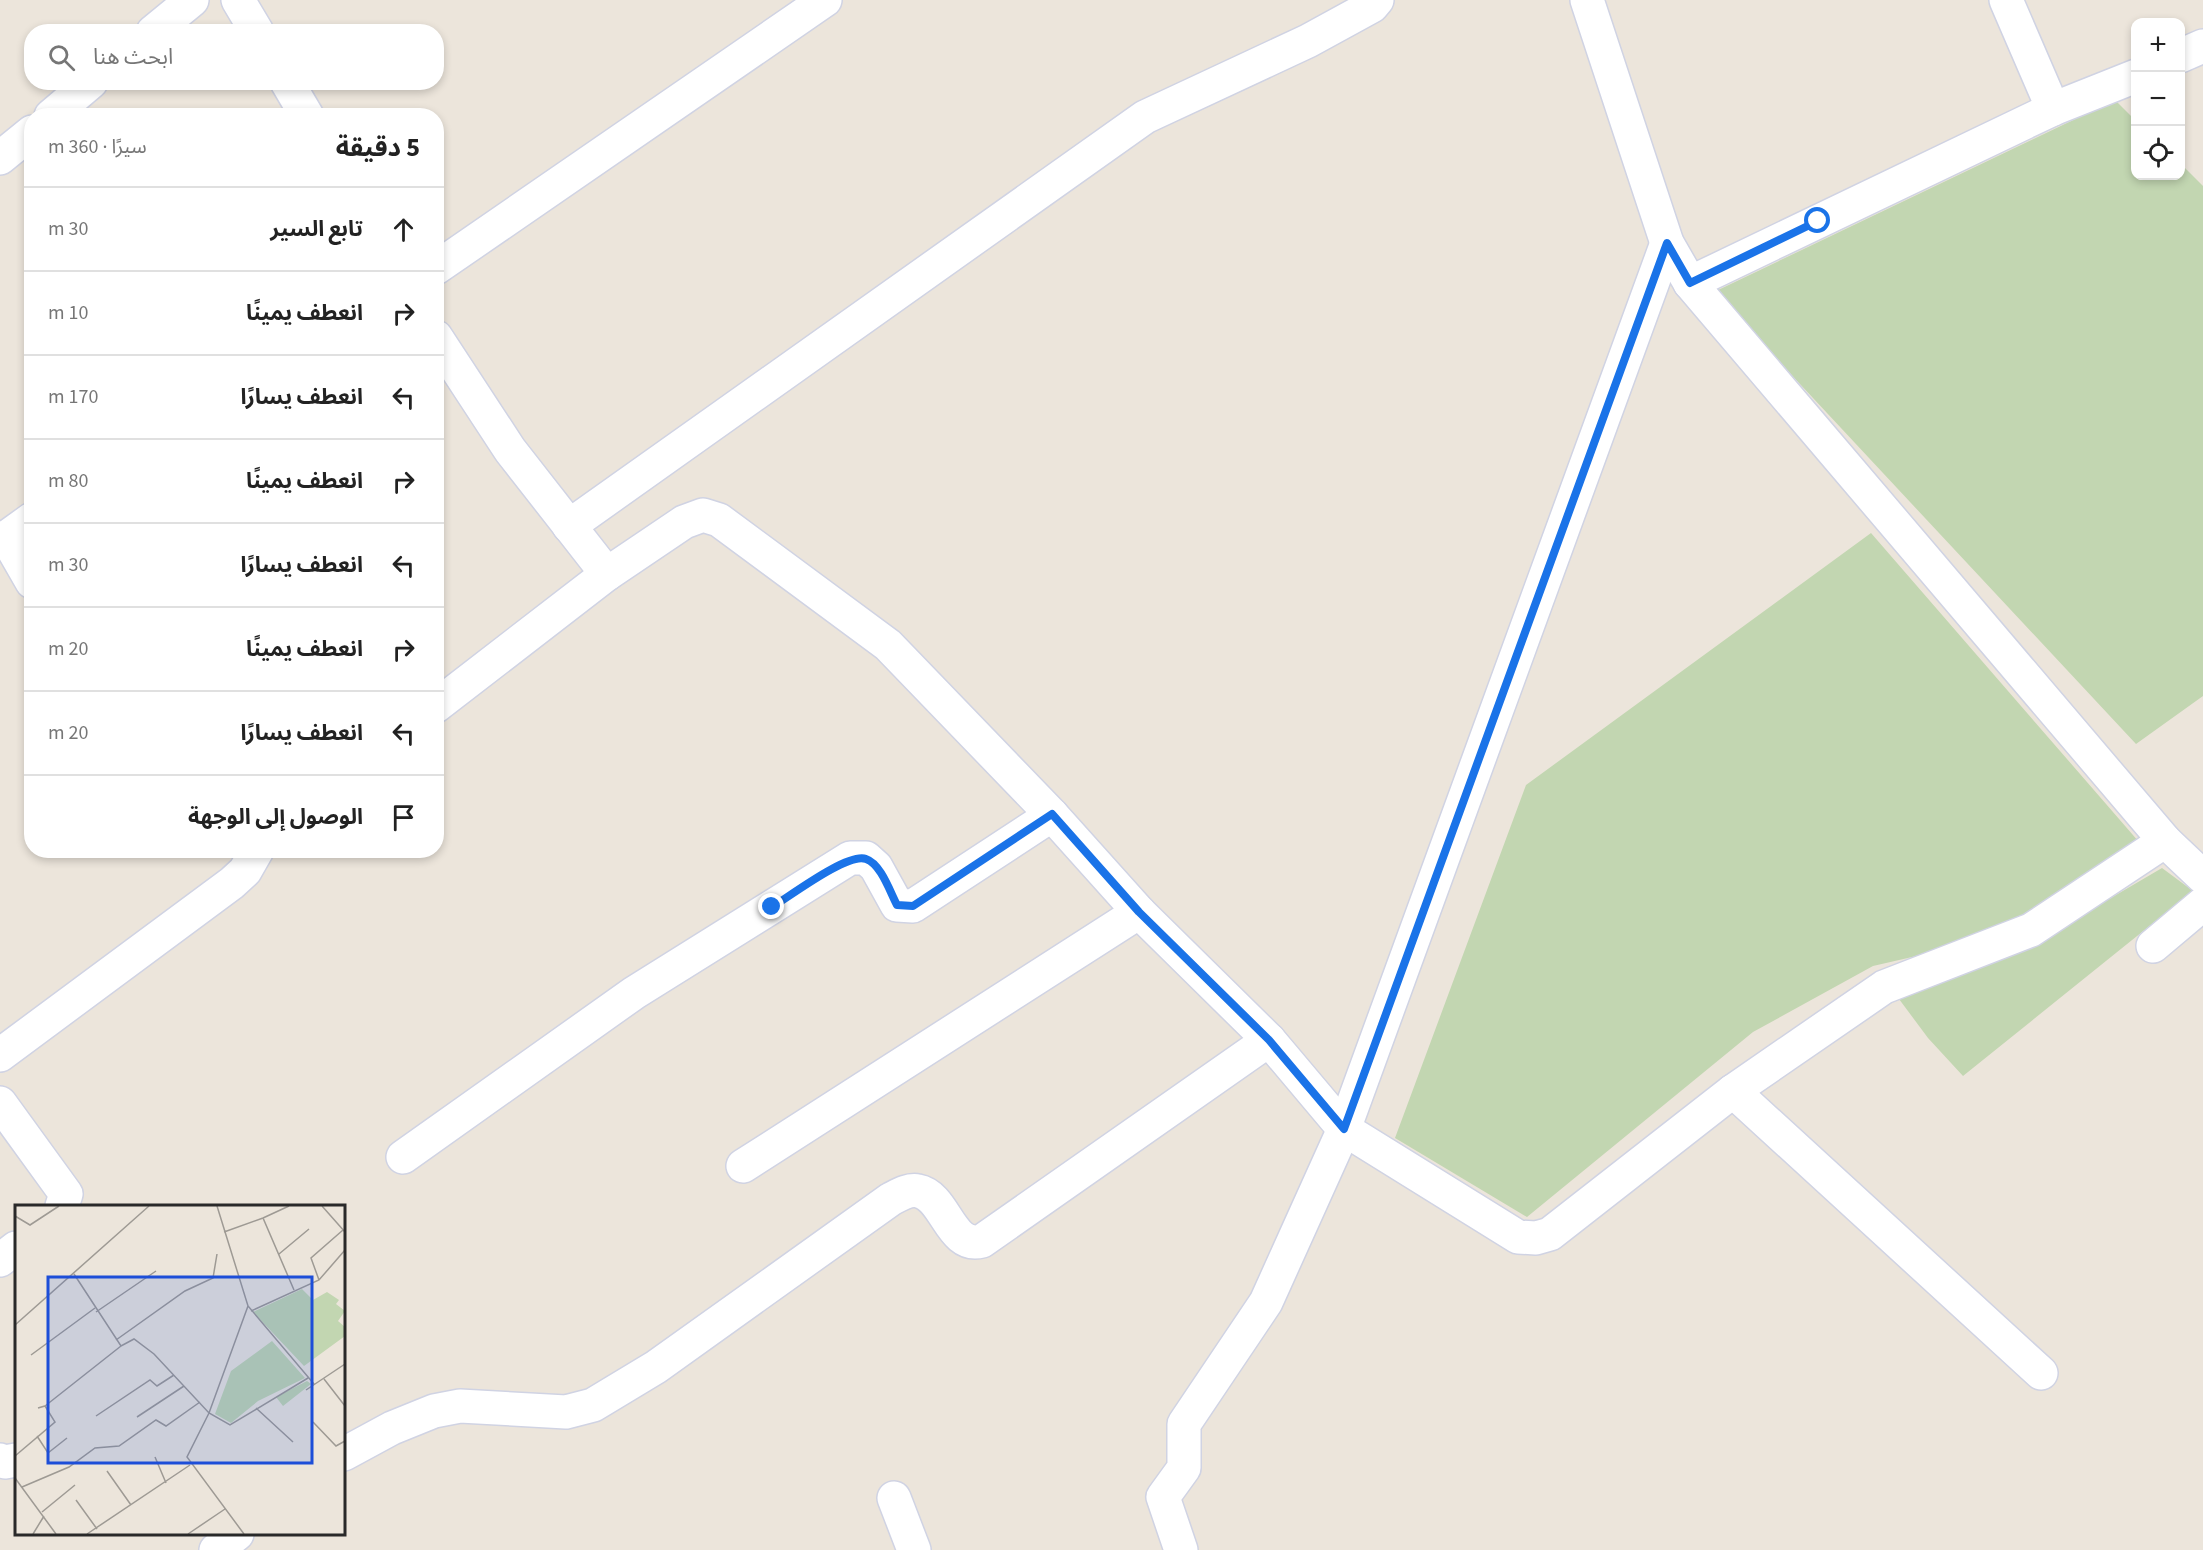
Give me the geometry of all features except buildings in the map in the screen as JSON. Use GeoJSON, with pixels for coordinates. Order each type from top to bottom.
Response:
{"type":"FeatureCollection","features":[{"type":"Feature","properties":{"kind":"street"},"geometry":{"type":"LineString","coordinates":[[163,24],[192,0]]}},
{"type":"Feature","properties":{"kind":"street"},"geometry":{"type":"LineString","coordinates":[[238,0],[252,24]]}},
{"type":"Feature","properties":{"kind":"street"},"geometry":{"type":"LineString","coordinates":[[444,262],[825,0]]}},
{"type":"Feature","properties":{"kind":"street"},"geometry":{"type":"LineString","coordinates":[[569,526],[1145,117],[1308,41],[1372,6],[1377,0]]}},
{"type":"Feature","properties":{"kind":"street"},"geometry":{"type":"LineString","coordinates":[[1587,0],[1667,243],[1690,283],[2165,841],[2203,877]]}},
{"type":"Feature","properties":{"kind":"street"},"geometry":{"type":"LineString","coordinates":[[2006,0],[2053,109]]}},
{"type":"Feature","properties":{"kind":"street"},"geometry":{"type":"LineString","coordinates":[[2185,54],[2203,46]]}},
{"type":"Feature","properties":{"kind":"street"},"geometry":{"type":"LineString","coordinates":[[1690,283],[2053,109],[2131,78]]}},
{"type":"Feature","properties":{"kind":"street"},"geometry":{"type":"LineString","coordinates":[[61,108],[82,90]]}},
{"type":"Feature","properties":{"kind":"street"},"geometry":{"type":"LineString","coordinates":[[292,90],[302,108]]}},
{"type":"Feature","properties":{"kind":"street"},"geometry":{"type":"LineString","coordinates":[[0,158],[24,138]]}},
{"type":"Feature","properties":{"kind":"street"},"geometry":{"type":"LineString","coordinates":[[1181,1550],[1162,1497],[1184,1468],[1184,1424],[1266,1302],[1344,1129],[1667,243]]}},
{"type":"Feature","properties":{"kind":"street"},"geometry":{"type":"LineString","coordinates":[[444,349],[510,450],[607,574]]}},
{"type":"Feature","properties":{"kind":"street"},"geometry":{"type":"LineString","coordinates":[[444,700],[607,574],[684,522],[703,515],[719,520],[888,645],[1052,814],[1139,912],[1269,1040],[1344,1129],[1518,1237],[1536,1238],[1551,1234],[1733,1091],[1884,987],[2031,930],[2165,841]]}},
{"type":"Feature","properties":{"kind":"street"},"geometry":{"type":"LineString","coordinates":[[13,533],[24,561]]}},
{"type":"Feature","properties":{"kind":"street"},"geometry":{"type":"LineString","coordinates":[[403,1157],[634,993],[850,858],[866,858],[876,867],[897,905],[913,906],[1052,814]]}},
{"type":"Feature","properties":{"kind":"street"},"geometry":{"type":"LineString","coordinates":[[0,1054],[232,883],[245,871],[252,858]]}},
{"type":"Feature","properties":{"kind":"street"},"geometry":{"type":"LineString","coordinates":[[2153,946],[2203,904]]}},
{"type":"Feature","properties":{"kind":"street"},"geometry":{"type":"LineString","coordinates":[[743,1166],[1139,912]]}},
{"type":"Feature","properties":{"kind":"street"},"geometry":{"type":"LineString","coordinates":[[345,1453],[392,1428],[434,1411],[460,1406],[566,1412],[593,1405],[656,1367],[891,1199],[905,1192],[918,1191],[928,1196],[964,1239],[973,1243],[982,1241],[1269,1040]]}},
{"type":"Feature","properties":{"kind":"street"},"geometry":{"type":"LineString","coordinates":[[1733,1091],[2041,1373]]}},
{"type":"Feature","properties":{"kind":"street"},"geometry":{"type":"LineString","coordinates":[[0,1103],[66,1194],[62,1205]]}},
{"type":"Feature","properties":{"kind":"street"},"geometry":{"type":"LineString","coordinates":[[0,1260],[15,1249]]}},
{"type":"Feature","properties":{"kind":"street"},"geometry":{"type":"LineString","coordinates":[[0,1460],[5,1462],[15,1460]]}},
{"type":"Feature","properties":{"kind":"street"},"geometry":{"type":"LineString","coordinates":[[894,1498],[915,1550]]}},
{"type":"Feature","properties":{"kind":"street"},"geometry":{"type":"LineString","coordinates":[[216,1550],[235,1535]]}},
{"type":"Feature","properties":{"kind":"green space"},"geometry":{"type":"Polygon","coordinates":[[[2115,100],[2131,116],[2131,180],[2185,180],[2185,168],[2203,186],[2203,696],[2136,744],[1714,292],[2115,100]]]}},
{"type":"Feature","properties":{"kind":"green space"},"geometry":{"type":"Polygon","coordinates":[[[1871,533],[2139,842],[1999,937],[1873,966],[1753,1032],[1527,1217],[1395,1138],[1526,785],[1871,533]]]}},
{"type":"Feature","properties":{"kind":"green space"},"geometry":{"type":"Polygon","coordinates":[[[2162,868],[2193,891],[1963,1076],[1928,1038],[1899,999],[2029,946],[2162,868]]]}},
{"type":"Feature","properties":{"kind":"route"},"geometry":{"type":"LineString","coordinates":[[772,907],[850,858],[866,858],[876,867],[897,905],[913,906],[1052,814],[1139,912],[1269,1040],[1344,1129],[1667,243],[1690,283],[1818,221]]}}]}
